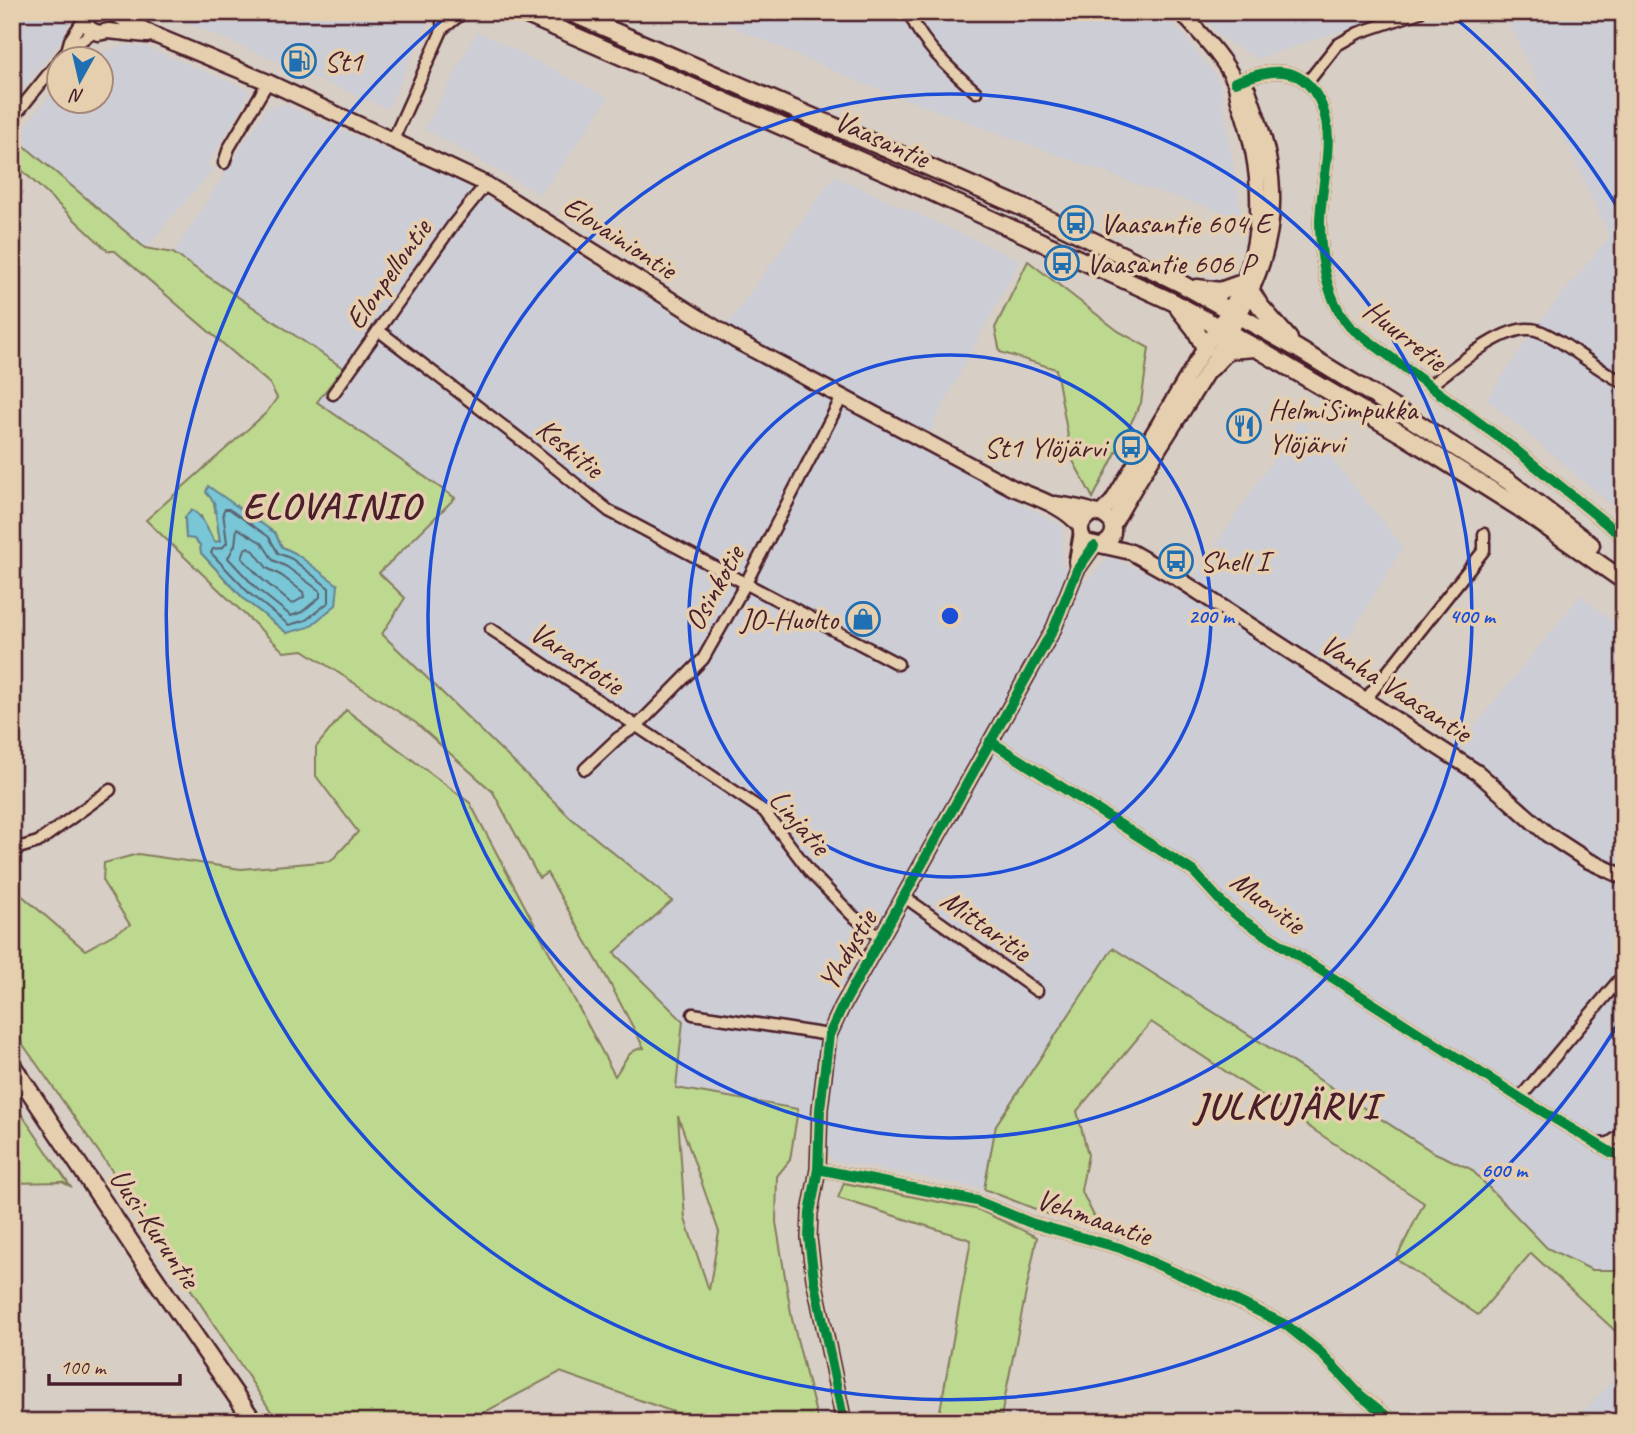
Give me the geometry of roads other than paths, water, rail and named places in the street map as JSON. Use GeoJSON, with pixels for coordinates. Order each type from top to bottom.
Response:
{"type":"FeatureCollection","features":[{"type":"Feature","properties":{"kind":"main road"},"geometry":{"type":"LineString","coordinates":[[446,16],[459,12]]}},
{"type":"Feature","properties":{"kind":"main road","name":"Vaasantie"},"geometry":{"type":"LineString","coordinates":[[520,12],[898,176],[1172,302],[1224,329],[1415,442],[1508,500],[1624,581]]}},
{"type":"Feature","properties":{"kind":"main road","name":"Vaasantie"},"geometry":{"type":"LineString","coordinates":[[569,12],[1034,212],[1180,283],[1298,349],[1508,481],[1624,570]]}},
{"type":"Feature","properties":{"kind":"main road"},"geometry":{"type":"LineString","coordinates":[[1181,12],[1223,62],[1235,82],[1250,131],[1258,168],[1257,228],[1248,287],[1224,329],[1205,348],[1112,502],[1084,519],[1081,529],[1086,542],[1098,545],[1110,540],[1113,529],[1210,368],[1224,329]]}},
{"type":"Feature","properties":{"kind":"main road"},"geometry":{"type":"LineString","coordinates":[[84,16],[87,26],[100,31],[115,24],[117,13]]}},
{"type":"Feature","properties":{"kind":"main road","name":"Elovainiontie"},"geometry":{"type":"LineString","coordinates":[[117,13],[152,34],[268,82],[486,184],[698,318],[1013,488],[1051,503],[1097,513]]}},
{"type":"Feature","properties":{"kind":"main road","name":"Elovainiontie"},"geometry":{"type":"LineString","coordinates":[[100,31],[152,34]]}},
{"type":"Feature","properties":{"kind":"main road"},"geometry":{"type":"LineString","coordinates":[[1180,283],[1220,291],[1248,287]]}},
{"type":"Feature","properties":{"kind":"main road"},"geometry":{"type":"LineString","coordinates":[[1248,287],[1276,326],[1298,349]]}},
{"type":"Feature","properties":{"kind":"main road"},"geometry":{"type":"LineString","coordinates":[[1172,302],[1195,329],[1205,348]]}},
{"type":"Feature","properties":{"kind":"main road"},"geometry":{"type":"LineString","coordinates":[[1210,368],[1228,350],[1256,348]]}},
{"type":"Feature","properties":{"kind":"main road","name":"Elovainiontie"},"geometry":{"type":"LineString","coordinates":[[1051,503],[1076,521],[1081,529]]}},
{"type":"Feature","properties":{"kind":"main road"},"geometry":{"type":"LineString","coordinates":[[1097,513],[1108,517],[1113,529]]}},
{"type":"Feature","properties":{"kind":"main road","name":"Vanha Vaasantie"},"geometry":{"type":"LineString","coordinates":[[1113,529],[1131,552]]}},
{"type":"Feature","properties":{"kind":"main road","name":"Vanha Vaasantie"},"geometry":{"type":"LineString","coordinates":[[1098,545],[1131,552],[1177,578],[1479,773],[1547,834],[1587,860],[1624,877]]}},
{"type":"Feature","properties":{"kind":"main road","name":"Uusi-Kuruntie"},"geometry":{"type":"LineString","coordinates":[[12,1065],[254,1422]]}},
{"type":"Feature","properties":{"kind":"street"},"geometry":{"type":"LineString","coordinates":[[910,12],[912,21],[926,40],[976,92]]}},
{"type":"Feature","properties":{"kind":"street"},"geometry":{"type":"LineString","coordinates":[[1235,82],[1273,71],[1287,71],[1307,83],[1337,46],[1357,33],[1420,12]]}},
{"type":"Feature","properties":{"kind":"street"},"geometry":{"type":"LineString","coordinates":[[68,46],[84,16]]}},
{"type":"Feature","properties":{"kind":"street"},"geometry":{"type":"LineString","coordinates":[[393,140],[446,16]]}},
{"type":"Feature","properties":{"kind":"street"},"geometry":{"type":"LineString","coordinates":[[75,46],[100,31]]}},
{"type":"Feature","properties":{"kind":"street"},"geometry":{"type":"LineString","coordinates":[[12,119],[46,77]]}},
{"type":"Feature","properties":{"kind":"street"},"geometry":{"type":"LineString","coordinates":[[224,163],[229,148],[268,82]]}},
{"type":"Feature","properties":{"kind":"street","name":"Huurretie"},"geometry":{"type":"LineString","coordinates":[[1307,83],[1324,106],[1327,120],[1326,170],[1320,221],[1323,259],[1331,296],[1342,318],[1350,327],[1430,385],[1624,538]]}},
{"type":"Feature","properties":{"kind":"street","name":"Elonpellontie"},"geometry":{"type":"LineString","coordinates":[[333,394],[453,225],[486,184]]}},
{"type":"Feature","properties":{"kind":"street"},"geometry":{"type":"LineString","coordinates":[[1430,385],[1492,342],[1526,329],[1544,333],[1624,383]]}},
{"type":"Feature","properties":{"kind":"street","name":"Keskitie"},"geometry":{"type":"LineString","coordinates":[[378,330],[526,443],[609,511],[898,664]]}},
{"type":"Feature","properties":{"kind":"street","name":"Osinkotie"},"geometry":{"type":"LineString","coordinates":[[585,769],[618,738],[637,726],[703,659],[746,583],[842,397]]}},
{"type":"Feature","properties":{"kind":"street","name":"Yhdystie"},"geometry":{"type":"LineString","coordinates":[[1077,570],[1081,529]]}},
{"type":"Feature","properties":{"kind":"street"},"geometry":{"type":"LineString","coordinates":[[1366,699],[1484,550],[1484,534]]}},
{"type":"Feature","properties":{"kind":"street","name":"Yhdystie"},"geometry":{"type":"LineString","coordinates":[[844,1422],[814,1279],[809,1238],[810,1213],[818,1169],[820,1109],[829,1035],[1054,628],[1077,570],[1098,545]]}},
{"type":"Feature","properties":{"kind":"street","name":"Varastotie"},"geometry":{"type":"LineString","coordinates":[[491,629],[637,726]]}},
{"type":"Feature","properties":{"kind":"street","name":"Linjatie"},"geometry":{"type":"LineString","coordinates":[[637,726],[764,811],[811,873],[852,915],[881,939]]}},
{"type":"Feature","properties":{"kind":"street","name":"Muovitie"},"geometry":{"type":"LineString","coordinates":[[990,741],[1194,872],[1223,904],[1241,919],[1520,1098],[1612,1153],[1624,1155]]}},
{"type":"Feature","properties":{"kind":"street"},"geometry":{"type":"LineString","coordinates":[[12,850],[38,842],[110,790]]}},
{"type":"Feature","properties":{"kind":"street","name":"Mittaritie"},"geometry":{"type":"LineString","coordinates":[[906,898],[1037,991]]}},
{"type":"Feature","properties":{"kind":"street"},"geometry":{"type":"LineString","coordinates":[[1520,1098],[1624,974]]}},
{"type":"Feature","properties":{"kind":"street"},"geometry":{"type":"LineString","coordinates":[[693,1014],[829,1035]]}},
{"type":"Feature","properties":{"kind":"street"},"geometry":{"type":"LineString","coordinates":[[1597,1144],[1609,1143],[1624,1133]]}},
{"type":"Feature","properties":{"kind":"street","name":"Vehmaantie"},"geometry":{"type":"LineString","coordinates":[[818,1169],[977,1201],[1031,1223],[1120,1248],[1286,1325],[1320,1352],[1360,1395],[1394,1422]]}},
{"type":"Feature","properties":{"kind":"water"},"geometry":{"type":"Polygon","coordinates":[[[208,486],[275,533],[282,547],[295,553],[338,585],[336,605],[309,627],[287,633],[245,600],[201,553],[200,545],[194,539],[186,538],[185,517],[192,510],[202,520],[215,542],[220,541],[214,502],[206,492],[208,486]]]}},
{"type":"Feature","properties":{"kind":"place","name":"St1"},"geometry":{"type":"Point","coordinates":[299,61]}},
{"type":"Feature","properties":{"kind":"place","name":"Vaasantie 604 E"},"geometry":{"type":"Point","coordinates":[1076,223]}},
{"type":"Feature","properties":{"kind":"place","name":"Vaasantie 606 P"},"geometry":{"type":"Point","coordinates":[1062,263]}},
{"type":"Feature","properties":{"kind":"place","name":"HelmiSimpukka Ylöjärvi"},"geometry":{"type":"Point","coordinates":[1244,426]}},
{"type":"Feature","properties":{"kind":"place","name":"St1 Ylöjärvi"},"geometry":{"type":"Point","coordinates":[1131,447]}},
{"type":"Feature","properties":{"kind":"place","name":"Shell I"},"geometry":{"type":"Point","coordinates":[1176,561]}},
{"type":"Feature","properties":{"kind":"place","name":"JO-Huolto"},"geometry":{"type":"Point","coordinates":[863,619]}},
{"type":"Feature","properties":{"kind":"district","name":"ELOVAINIO"},"geometry":{"type":"Point","coordinates":[332,505]}},
{"type":"Feature","properties":{"kind":"district","name":"JULKUJÄRVI"},"geometry":{"type":"Point","coordinates":[1287,1105]}}]}
